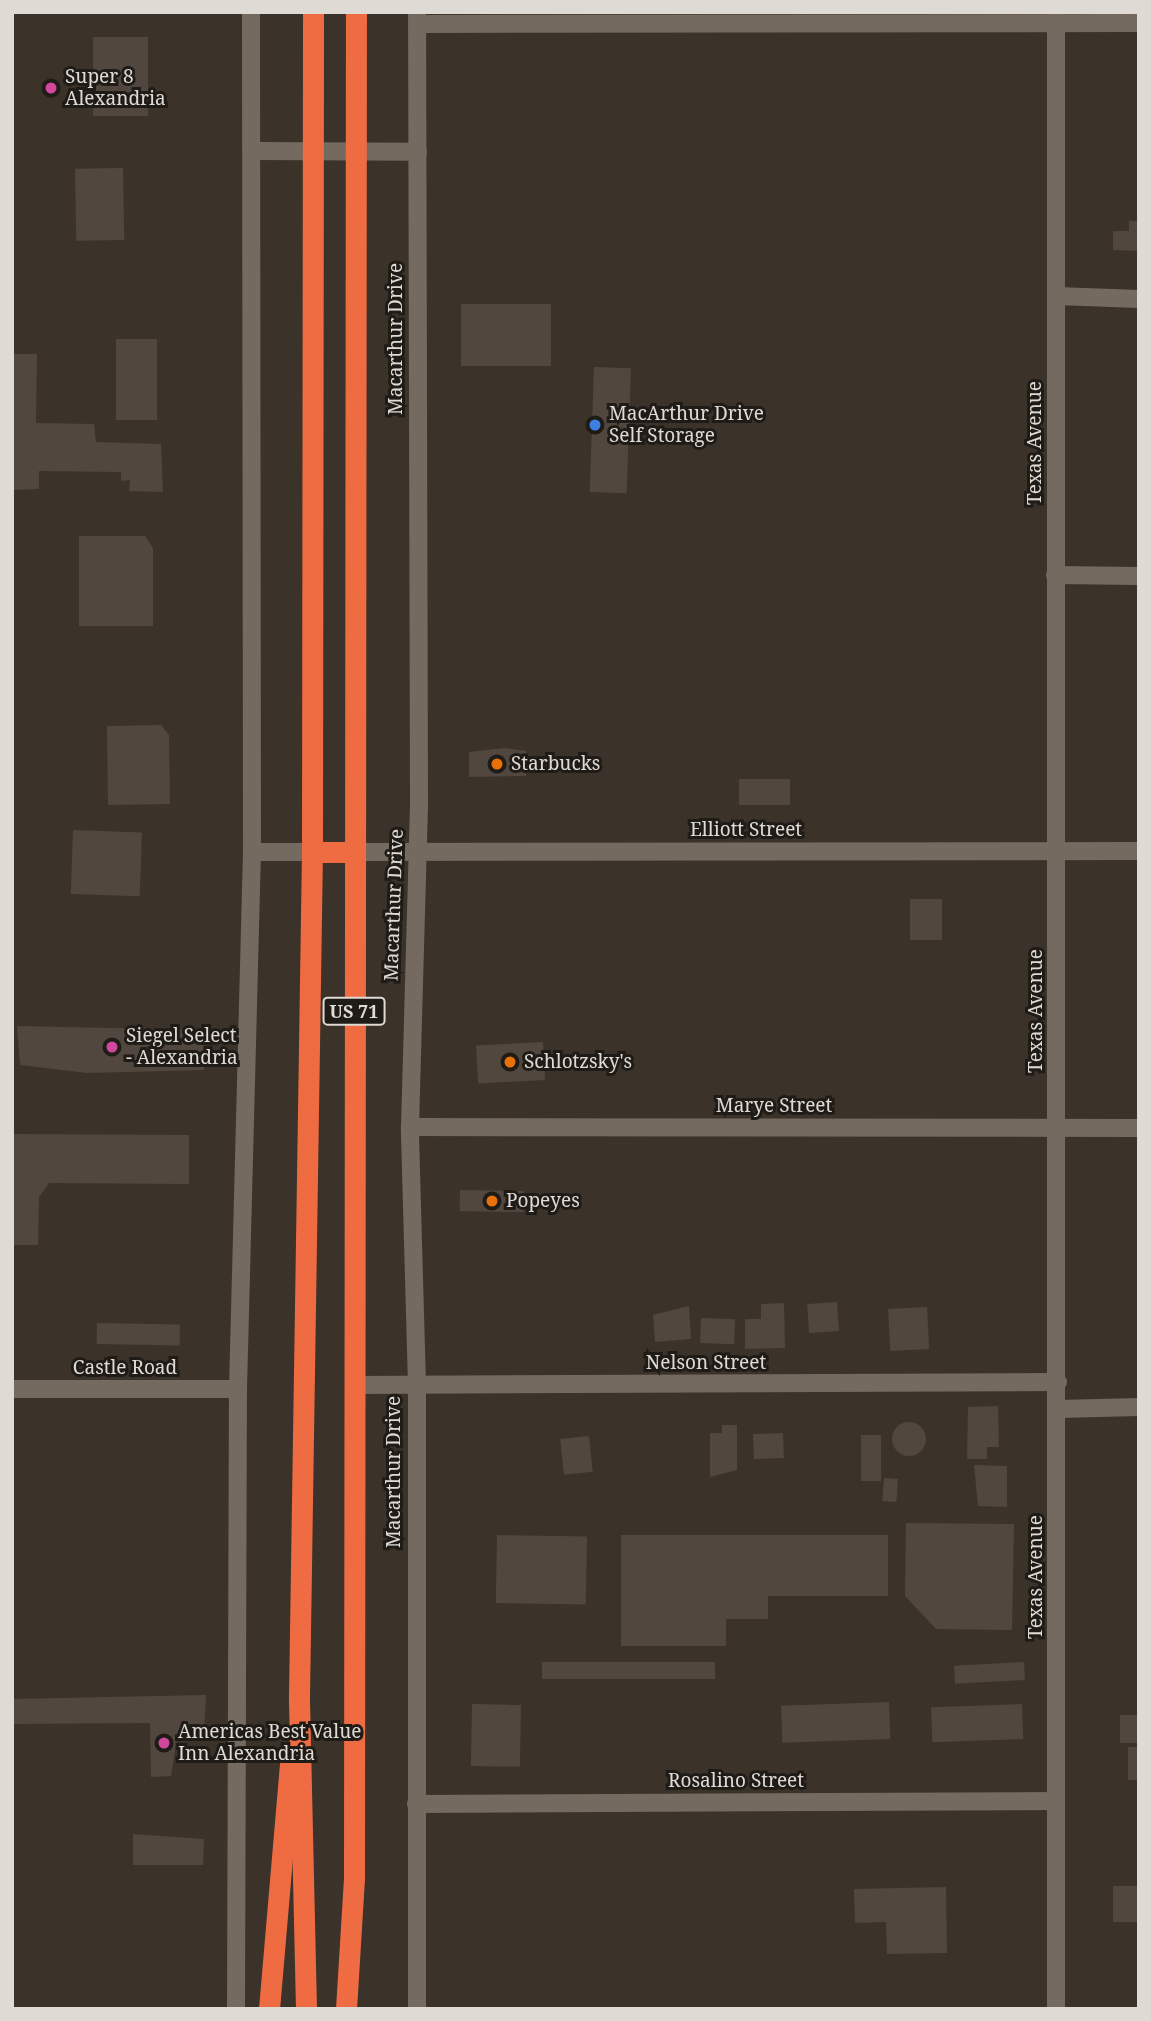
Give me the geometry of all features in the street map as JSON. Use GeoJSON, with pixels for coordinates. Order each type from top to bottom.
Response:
{"type":"FeatureCollection","features":[{"type":"Feature","properties":{"kind":"highway","name":"US 71"},"geometry":{"type":"LineString","coordinates":[[306,2009],[299,1697],[312,852],[313,12]]}},
{"type":"Feature","properties":{"kind":"highway","name":"Macarthur Drive"},"geometry":{"type":"LineString","coordinates":[[346,2009],[354,1878],[356,12]]}},
{"type":"Feature","properties":{"kind":"highway"},"geometry":{"type":"LineString","coordinates":[[312,852],[354,852]]}},
{"type":"Feature","properties":{"kind":"highway"},"geometry":{"type":"LineString","coordinates":[[269,2009],[299,1697]]}},
{"type":"Feature","properties":{"kind":"highway"},"geometry":{"type":"LineString","coordinates":[[354,1878],[361,2009]]}},
{"type":"Feature","properties":{"kind":"street"},"geometry":{"type":"LineString","coordinates":[[236,2009],[238,1389],[252,852],[251,12]]}},
{"type":"Feature","properties":{"kind":"street"},"geometry":{"type":"LineString","coordinates":[[417,18],[1056,16],[1139,23]]}},
{"type":"Feature","properties":{"kind":"street","name":"Texas Avenue"},"geometry":{"type":"LineString","coordinates":[[1056,16],[1056,2009]]}},
{"type":"Feature","properties":{"kind":"street","name":"Macarthur Drive"},"geometry":{"type":"LineString","coordinates":[[417,18],[418,852],[410,1127],[417,1385],[417,2009]]}},
{"type":"Feature","properties":{"kind":"street"},"geometry":{"type":"LineString","coordinates":[[252,151],[418,152]]}},
{"type":"Feature","properties":{"kind":"street"},"geometry":{"type":"LineString","coordinates":[[1057,296],[1139,299]]}},
{"type":"Feature","properties":{"kind":"street"},"geometry":{"type":"LineString","coordinates":[[1055,575],[1139,576]]}},
{"type":"Feature","properties":{"kind":"street","name":"Elliott Street"},"geometry":{"type":"LineString","coordinates":[[354,852],[1139,851]]}},
{"type":"Feature","properties":{"kind":"street"},"geometry":{"type":"LineString","coordinates":[[252,852],[312,852]]}},
{"type":"Feature","properties":{"kind":"street","name":"Marye Street"},"geometry":{"type":"LineString","coordinates":[[410,1127],[1139,1128]]}},
{"type":"Feature","properties":{"kind":"street","name":"Nelson Street"},"geometry":{"type":"LineString","coordinates":[[354,1385],[1058,1382]]}},
{"type":"Feature","properties":{"kind":"street","name":"Castle Road"},"geometry":{"type":"LineString","coordinates":[[12,1389],[238,1389]]}},
{"type":"Feature","properties":{"kind":"street"},"geometry":{"type":"LineString","coordinates":[[1058,1409],[1139,1407]]}},
{"type":"Feature","properties":{"kind":"street","name":"Rosalino Street"},"geometry":{"type":"LineString","coordinates":[[416,1804],[1056,1801]]}},
{"type":"Feature","properties":{"kind":"building"},"geometry":{"type":"Polygon","coordinates":[[[93,37],[148,37],[148,116],[93,116],[93,37]]]}},
{"type":"Feature","properties":{"kind":"building"},"geometry":{"type":"Polygon","coordinates":[[[123,168],[124,240],[76,241],[75,169],[123,168]]]}},
{"type":"Feature","properties":{"kind":"building"},"geometry":{"type":"Polygon","coordinates":[[[1129,221],[1139,221],[1139,251],[1113,250],[1113,231],[1129,231],[1129,221]]]}},
{"type":"Feature","properties":{"kind":"building"},"geometry":{"type":"Polygon","coordinates":[[[461,304],[551,304],[551,366],[461,366],[461,304]]]}},
{"type":"Feature","properties":{"kind":"building"},"geometry":{"type":"Polygon","coordinates":[[[116,339],[157,339],[157,420],[116,420],[116,339]]]}},
{"type":"Feature","properties":{"kind":"building"},"geometry":{"type":"Polygon","coordinates":[[[12,354],[37,354],[36,423],[94,424],[96,442],[161,444],[163,492],[129,491],[130,480],[121,481],[121,472],[39,471],[39,489],[12,490],[12,354]]]}},
{"type":"Feature","properties":{"kind":"building"},"geometry":{"type":"Polygon","coordinates":[[[594,367],[631,368],[627,493],[590,492],[594,367]]]}},
{"type":"Feature","properties":{"kind":"building"},"geometry":{"type":"Polygon","coordinates":[[[79,536],[145,536],[153,548],[153,626],[79,626],[79,536]]]}},
{"type":"Feature","properties":{"kind":"building"},"geometry":{"type":"Polygon","coordinates":[[[161,725],[169,735],[170,804],[108,805],[107,726],[161,725]]]}},
{"type":"Feature","properties":{"kind":"building","name":"Starbucks"},"geometry":{"type":"Polygon","coordinates":[[[505,748],[526,751],[526,776],[469,777],[469,752],[505,748]]]}},
{"type":"Feature","properties":{"kind":"building"},"geometry":{"type":"Polygon","coordinates":[[[739,779],[790,779],[790,805],[739,805],[739,779]]]}},
{"type":"Feature","properties":{"kind":"building"},"geometry":{"type":"Polygon","coordinates":[[[73,830],[142,832],[140,896],[71,894],[73,830]]]}},
{"type":"Feature","properties":{"kind":"building"},"geometry":{"type":"Polygon","coordinates":[[[910,899],[942,899],[942,940],[910,940],[910,899]]]}},
{"type":"Feature","properties":{"kind":"building","name":"Siegel Select - Alexandria"},"geometry":{"type":"Polygon","coordinates":[[[17,1026],[205,1030],[204,1070],[87,1073],[20,1065],[17,1026]]]}},
{"type":"Feature","properties":{"kind":"building","name":"Schlotzsky's"},"geometry":{"type":"Polygon","coordinates":[[[543,1042],[545,1080],[478,1083],[476,1046],[543,1042]]]}},
{"type":"Feature","properties":{"kind":"building"},"geometry":{"type":"Polygon","coordinates":[[[12,1134],[189,1135],[189,1184],[49,1183],[39,1197],[38,1245],[12,1245],[12,1134]]]}},
{"type":"Feature","properties":{"kind":"building","name":"Popeyes"},"geometry":{"type":"Polygon","coordinates":[[[460,1190],[524,1191],[524,1212],[460,1211],[460,1190]]]}},
{"type":"Feature","properties":{"kind":"building"},"geometry":{"type":"Polygon","coordinates":[[[837,1302],[839,1331],[809,1333],[807,1304],[837,1302]]]}},
{"type":"Feature","properties":{"kind":"building"},"geometry":{"type":"Polygon","coordinates":[[[784,1303],[785,1348],[745,1349],[745,1319],[761,1319],[761,1304],[784,1303]]]}},
{"type":"Feature","properties":{"kind":"building"},"geometry":{"type":"Polygon","coordinates":[[[689,1306],[691,1339],[655,1342],[653,1315],[689,1306]]]}},
{"type":"Feature","properties":{"kind":"building"},"geometry":{"type":"Polygon","coordinates":[[[927,1307],[929,1349],[890,1351],[888,1309],[927,1307]]]}},
{"type":"Feature","properties":{"kind":"building"},"geometry":{"type":"Polygon","coordinates":[[[701,1318],[735,1319],[734,1344],[700,1343],[701,1318]]]}},
{"type":"Feature","properties":{"kind":"building"},"geometry":{"type":"Polygon","coordinates":[[[97,1323],[180,1324],[180,1345],[97,1344],[97,1323]]]}},
{"type":"Feature","properties":{"kind":"building"},"geometry":{"type":"Polygon","coordinates":[[[998,1406],[999,1447],[987,1447],[987,1459],[967,1459],[968,1407],[998,1406]]]}},
{"type":"Feature","properties":{"kind":"building"},"geometry":{"type":"Polygon","coordinates":[[[909,1422],[921,1427],[926,1439],[921,1451],[909,1456],[897,1451],[892,1439],[897,1427],[909,1422]]]}},
{"type":"Feature","properties":{"kind":"building"},"geometry":{"type":"Polygon","coordinates":[[[722,1425],[737,1425],[737,1470],[710,1477],[710,1433],[722,1433],[722,1425]]]}},
{"type":"Feature","properties":{"kind":"building"},"geometry":{"type":"Polygon","coordinates":[[[783,1433],[784,1458],[754,1459],[753,1434],[783,1433]]]}},
{"type":"Feature","properties":{"kind":"building"},"geometry":{"type":"Polygon","coordinates":[[[861,1435],[881,1435],[881,1481],[861,1481],[861,1435]]]}},
{"type":"Feature","properties":{"kind":"building"},"geometry":{"type":"Polygon","coordinates":[[[589,1436],[593,1472],[564,1475],[560,1439],[589,1436]]]}},
{"type":"Feature","properties":{"kind":"building"},"geometry":{"type":"Polygon","coordinates":[[[974,1465],[1007,1466],[1007,1507],[978,1506],[974,1465]]]}},
{"type":"Feature","properties":{"kind":"building"},"geometry":{"type":"Polygon","coordinates":[[[884,1478],[898,1479],[896,1502],[882,1501],[884,1478]]]}},
{"type":"Feature","properties":{"kind":"building"},"geometry":{"type":"Polygon","coordinates":[[[906,1523],[1014,1524],[1012,1630],[936,1629],[905,1596],[906,1523]]]}},
{"type":"Feature","properties":{"kind":"building"},"geometry":{"type":"Polygon","coordinates":[[[497,1535],[587,1537],[586,1605],[496,1603],[497,1535]]]}},
{"type":"Feature","properties":{"kind":"building"},"geometry":{"type":"Polygon","coordinates":[[[621,1535],[888,1535],[888,1596],[768,1596],[768,1619],[726,1619],[726,1646],[621,1646],[621,1535]]]}},
{"type":"Feature","properties":{"kind":"building"},"geometry":{"type":"Polygon","coordinates":[[[542,1662],[715,1662],[715,1679],[542,1679],[542,1662]]]}},
{"type":"Feature","properties":{"kind":"building"},"geometry":{"type":"Polygon","coordinates":[[[1024,1662],[1025,1680],[955,1684],[954,1666],[1024,1662]]]}},
{"type":"Feature","properties":{"kind":"building","name":"Americas Best Value Inn Alexandria"},"geometry":{"type":"Polygon","coordinates":[[[206,1695],[204,1733],[178,1733],[171,1776],[151,1777],[150,1723],[12,1724],[12,1699],[206,1695]]]}},
{"type":"Feature","properties":{"kind":"building"},"geometry":{"type":"Polygon","coordinates":[[[889,1702],[890,1739],[782,1743],[781,1706],[889,1702]]]}},
{"type":"Feature","properties":{"kind":"building"},"geometry":{"type":"Polygon","coordinates":[[[472,1704],[521,1705],[520,1767],[471,1766],[472,1704]]]}},
{"type":"Feature","properties":{"kind":"building"},"geometry":{"type":"Polygon","coordinates":[[[1022,1704],[1023,1739],[932,1742],[931,1707],[1022,1704]]]}},
{"type":"Feature","properties":{"kind":"building"},"geometry":{"type":"Polygon","coordinates":[[[1120,1715],[1139,1715],[1139,1743],[1120,1743],[1120,1715]]]}},
{"type":"Feature","properties":{"kind":"building"},"geometry":{"type":"Polygon","coordinates":[[[1128,1747],[1139,1747],[1139,1780],[1128,1780],[1128,1747]]]}},
{"type":"Feature","properties":{"kind":"building"},"geometry":{"type":"Polygon","coordinates":[[[133,1834],[204,1839],[203,1865],[133,1865],[133,1834]]]}},
{"type":"Feature","properties":{"kind":"building"},"geometry":{"type":"Polygon","coordinates":[[[1113,1886],[1139,1886],[1139,1922],[1113,1922],[1113,1886]]]}},
{"type":"Feature","properties":{"kind":"building"},"geometry":{"type":"Polygon","coordinates":[[[946,1887],[947,1953],[887,1954],[886,1922],[855,1923],[854,1889],[946,1887]]]}},
{"type":"Feature","properties":{"kind":"place","name":"Super 8 Alexandria"},"geometry":{"type":"Point","coordinates":[51,88]}},
{"type":"Feature","properties":{"kind":"place","name":"MacArthur Drive Self Storage"},"geometry":{"type":"Point","coordinates":[595,425]}},
{"type":"Feature","properties":{"kind":"place","name":"Starbucks"},"geometry":{"type":"Point","coordinates":[497,764]}},
{"type":"Feature","properties":{"kind":"place","name":"Siegel Select - Alexandria"},"geometry":{"type":"Point","coordinates":[112,1047]}},
{"type":"Feature","properties":{"kind":"place","name":"Schlotzsky's"},"geometry":{"type":"Point","coordinates":[510,1062]}},
{"type":"Feature","properties":{"kind":"place","name":"Popeyes"},"geometry":{"type":"Point","coordinates":[492,1201]}},
{"type":"Feature","properties":{"kind":"place","name":"Americas Best Value Inn Alexandria"},"geometry":{"type":"Point","coordinates":[164,1743]}}]}
